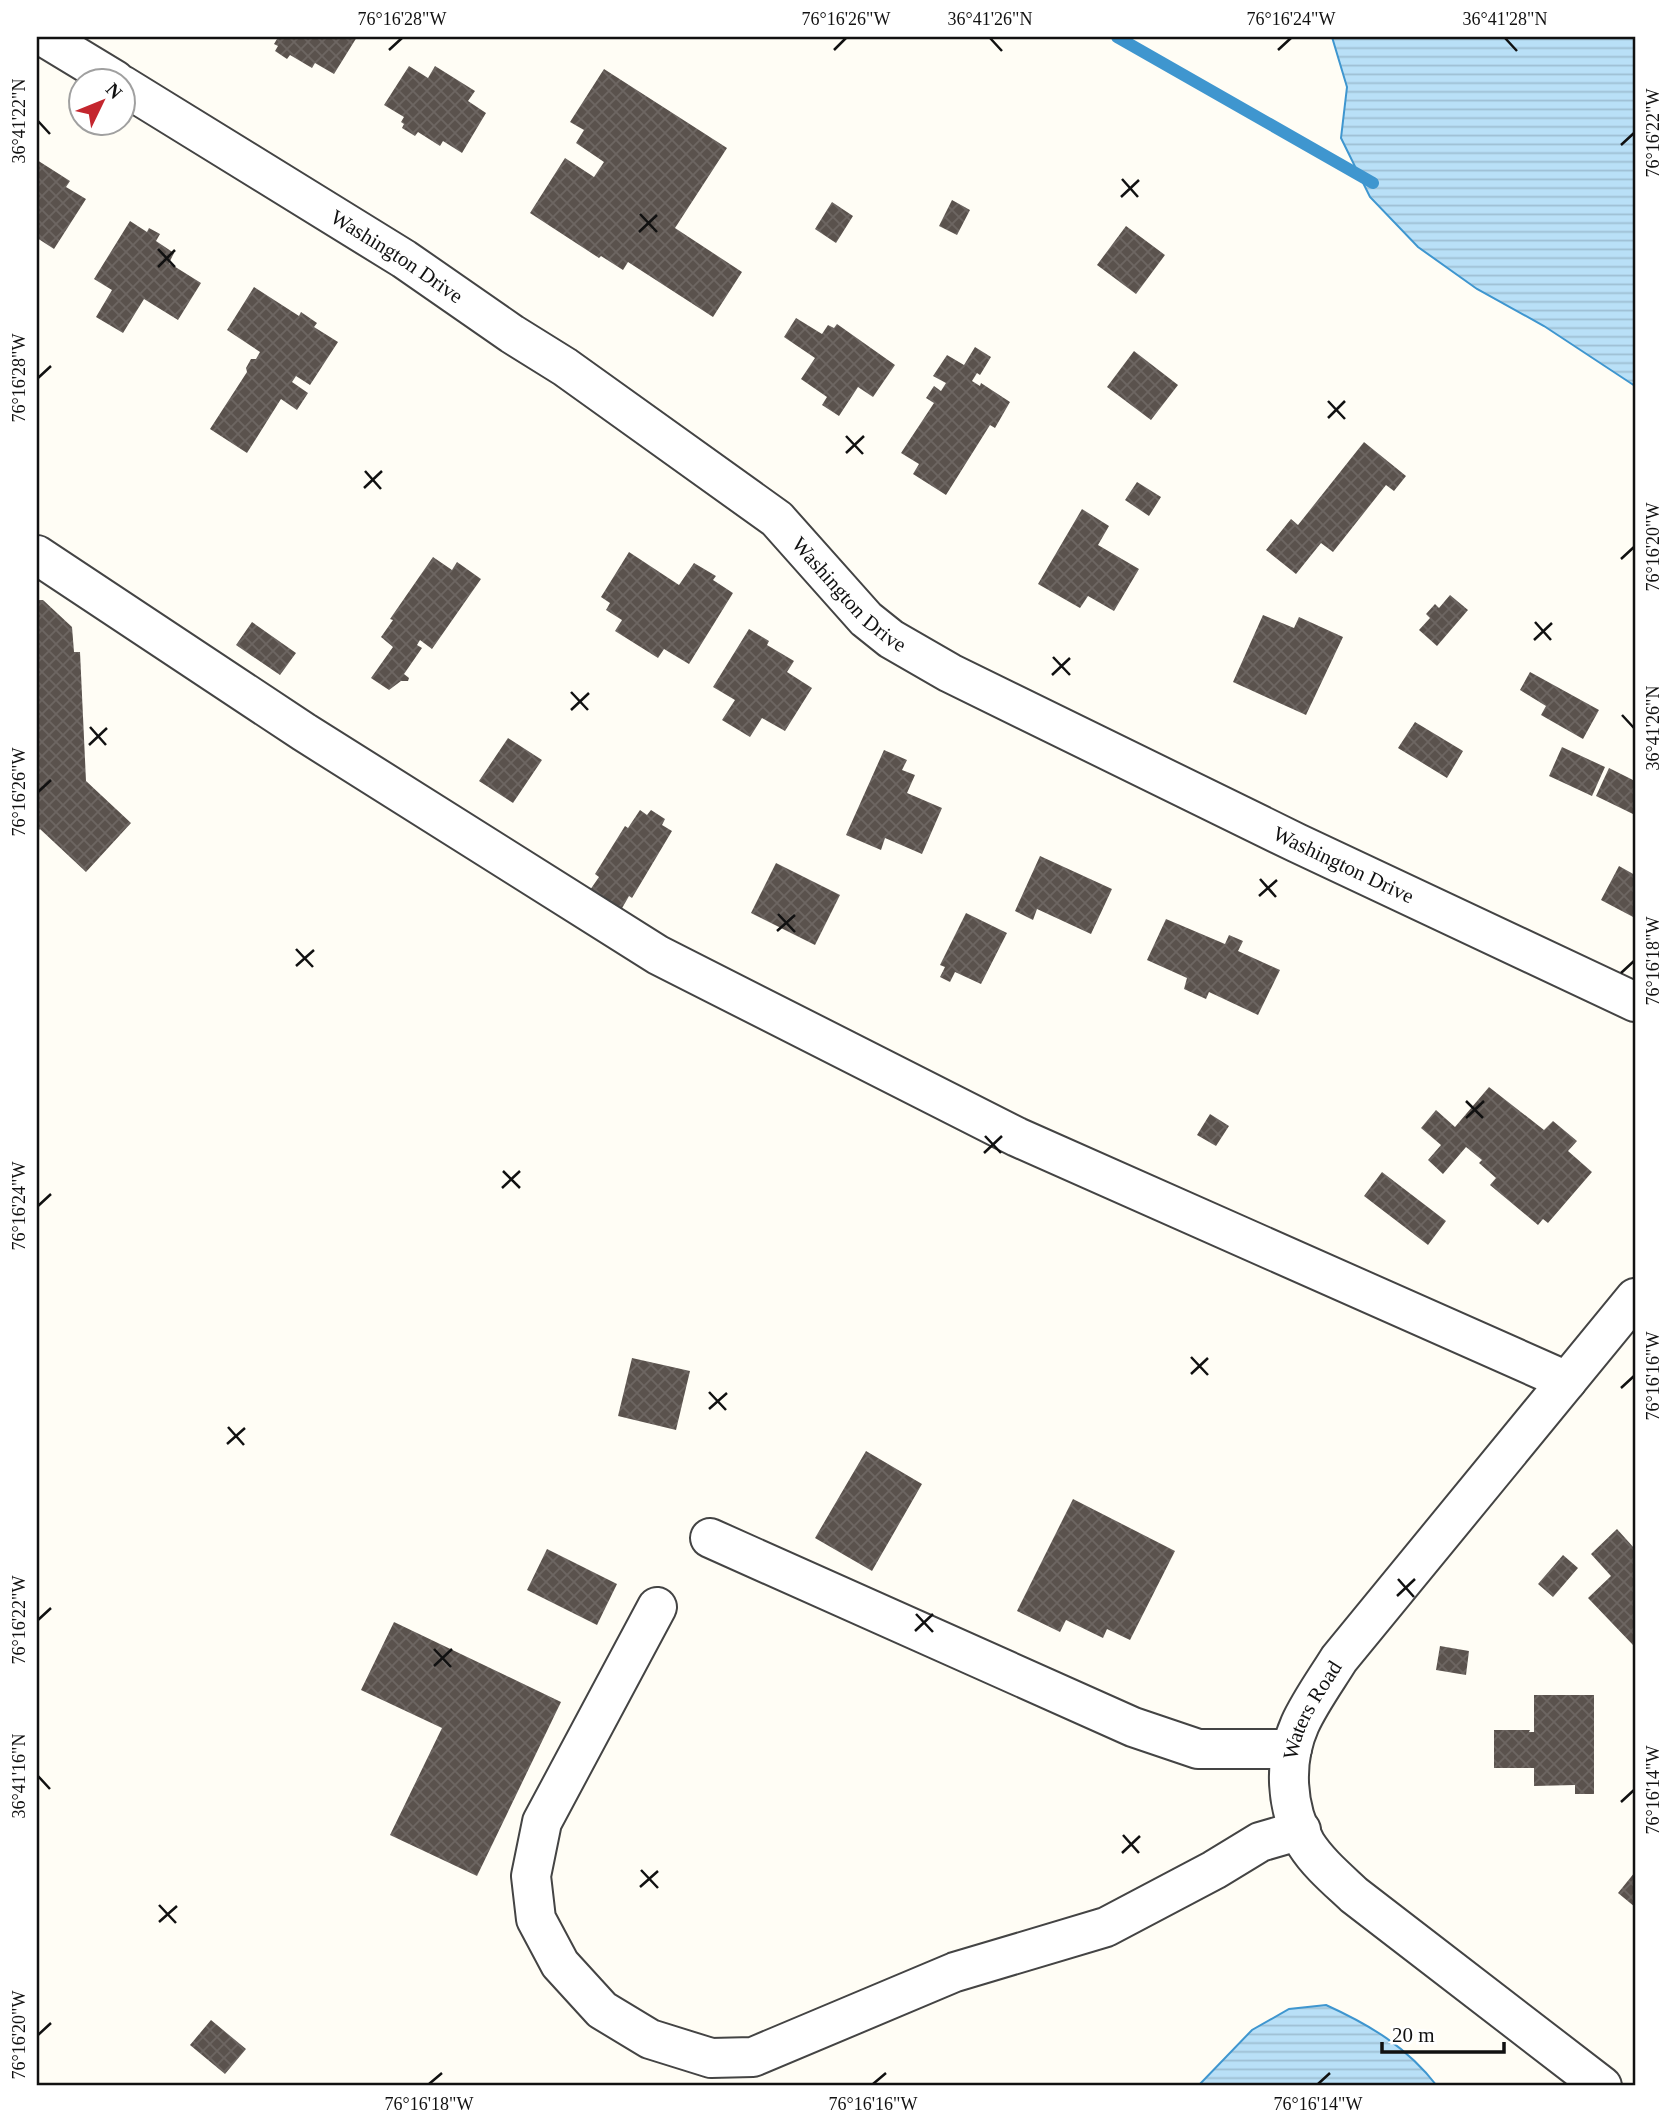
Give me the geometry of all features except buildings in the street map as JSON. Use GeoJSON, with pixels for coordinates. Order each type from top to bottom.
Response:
{"type":"FeatureCollection","features":[{"type":"Feature","properties":{"kind":"street"},"geometry":{"type":"LineString","coordinates":[[44,37],[92,66]]}},
{"type":"Feature","properties":{"kind":"street","name":"Washington Drive"},"geometry":{"type":"LineString","coordinates":[[136,94],[404,259],[512,334],[565,367],[777,519],[801,542],[866,619],[891,639],[950,674],[1297,843],[1635,1002]]}},
{"type":"Feature","properties":{"kind":"street"},"geometry":{"type":"LineString","coordinates":[[37,555],[315,739],[658,955],[1017,1137],[1567,1381]]}},
{"type":"Feature","properties":{"kind":"street","name":"Waters Road"},"geometry":{"type":"LineString","coordinates":[[1602,2086],[1354,1895],[1325,1868],[1306,1843],[1290,1802],[1288,1775],[1300,1724],[1339,1659],[1635,1298]]}},
{"type":"Feature","properties":{"kind":"street"},"geometry":{"type":"LineString","coordinates":[[710,1538],[1133,1727],[1198,1749],[1292,1749]]}},
{"type":"Feature","properties":{"kind":"street"},"geometry":{"type":"LineString","coordinates":[[657,1606],[542,1822],[531,1876],[536,1919],[560,1964],[602,2010],[650,2039],[711,2058],[753,2057],[955,1972],[1106,1927],[1214,1870],[1260,1842],[1301,1830]]}},
{"type":"Feature","properties":{"kind":"water"},"geometry":{"type":"Polygon","coordinates":[[[1332,37],[1635,37],[1635,386],[1544,326],[1477,289],[1418,247],[1370,197],[1341,138],[1347,87],[1332,37]]]}},
{"type":"Feature","properties":{"kind":"water"},"geometry":{"type":"Polygon","coordinates":[[[1326,2005],[1387,2038],[1413,2060],[1437,2086],[1198,2086],[1252,2030],[1289,2009],[1326,2005]]]}},
{"type":"Feature","properties":{"kind":"waterway"},"geometry":{"type":"LineString","coordinates":[[1117,37],[1373,183]]}}]}
